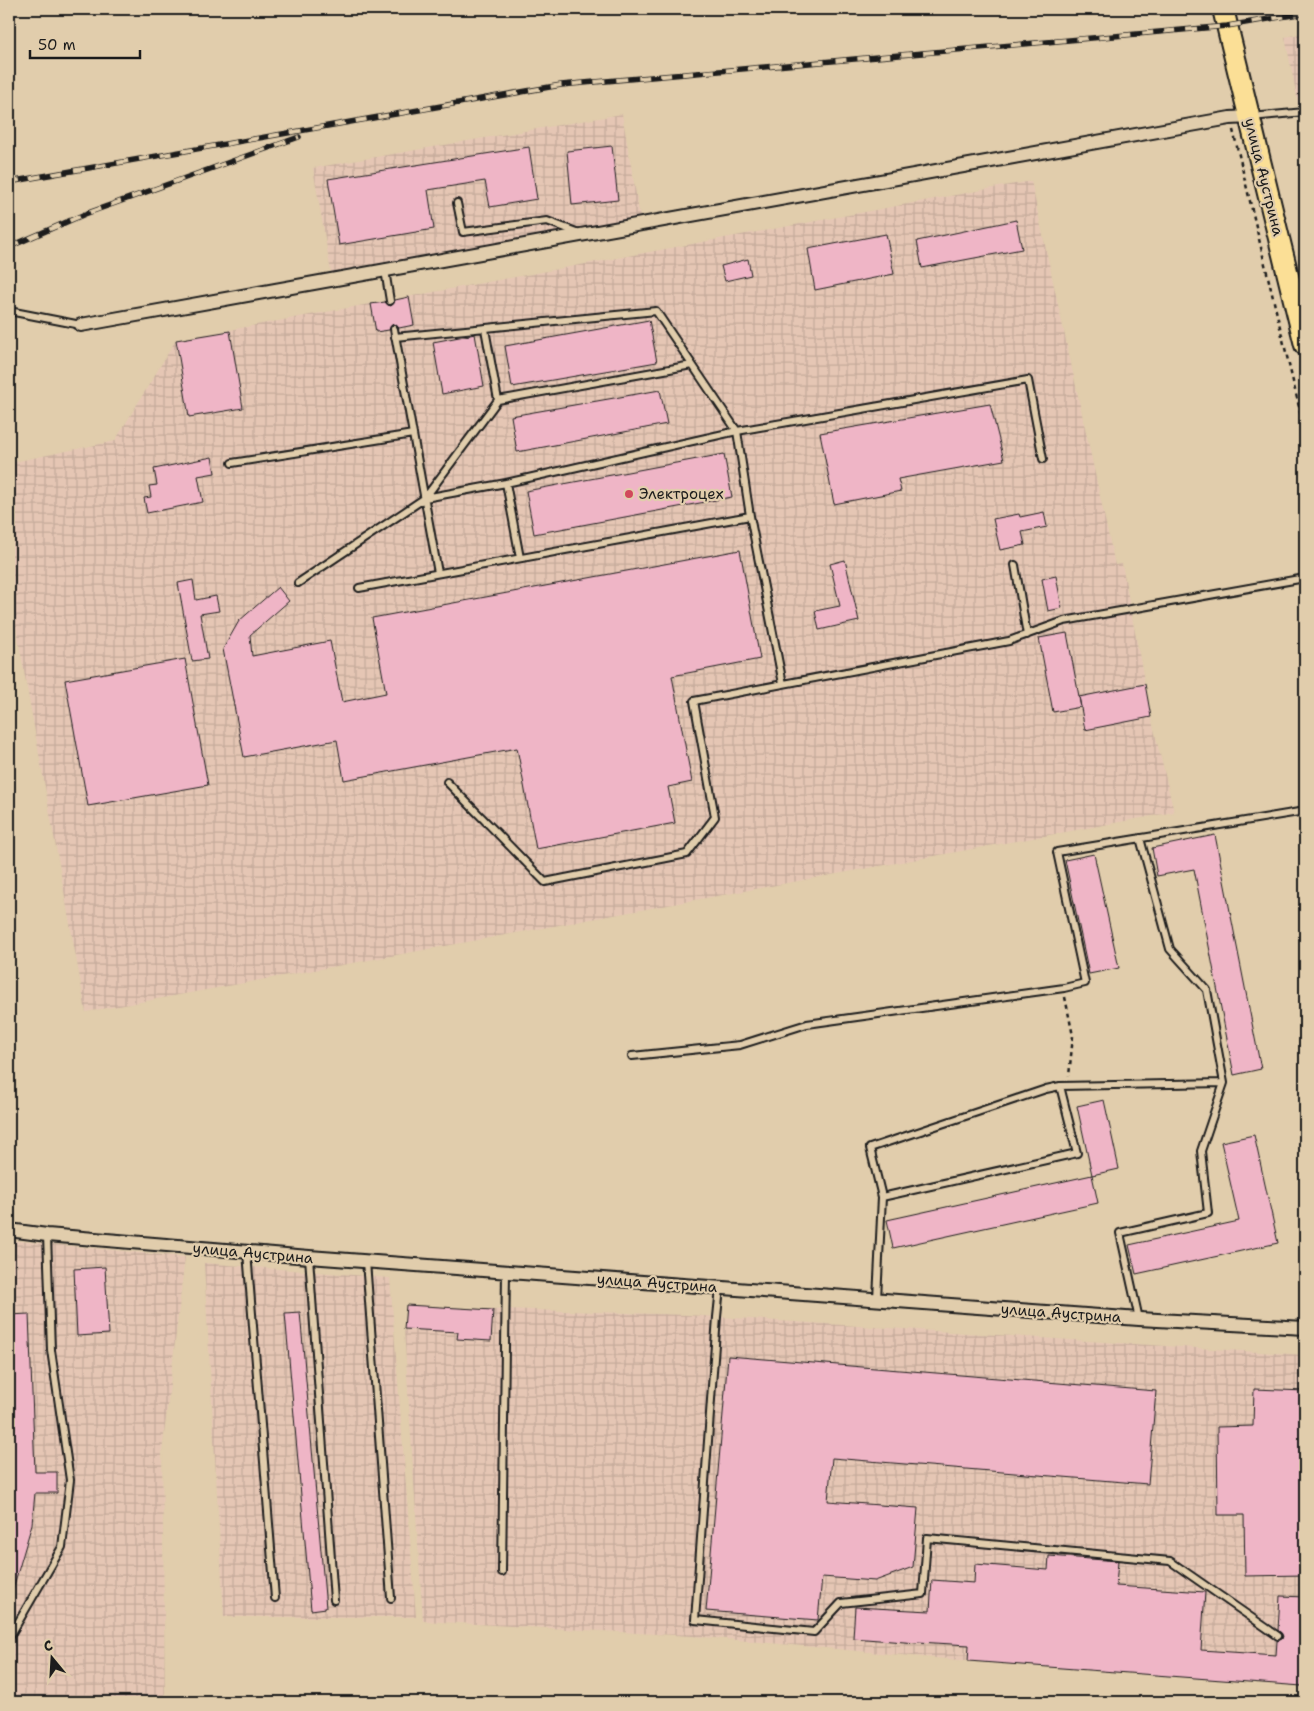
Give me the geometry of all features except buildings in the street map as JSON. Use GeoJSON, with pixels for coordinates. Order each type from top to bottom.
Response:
{"type":"FeatureCollection","features":[{"type":"Feature","properties":{"kind":"main road","name":"улица Аустрина"},"geometry":{"type":"LineString","coordinates":[[1223,9],[1240,118],[1305,345]]}},
{"type":"Feature","properties":{"kind":"street"},"geometry":{"type":"LineString","coordinates":[[81,325],[1240,118]]}},
{"type":"Feature","properties":{"kind":"street","name":"улица Аустрина"},"geometry":{"type":"LineString","coordinates":[[9,1230],[247,1252],[506,1272],[1139,1319],[1305,1328]]}},
{"type":"Feature","properties":{"kind":"lane"},"geometry":{"type":"LineString","coordinates":[[1240,118],[1305,112]]}},
{"type":"Feature","properties":{"kind":"lane"},"geometry":{"type":"LineString","coordinates":[[457,203],[463,232],[547,221],[583,235]]}},
{"type":"Feature","properties":{"kind":"lane"},"geometry":{"type":"LineString","coordinates":[[385,270],[390,301]]}},
{"type":"Feature","properties":{"kind":"lane"},"geometry":{"type":"LineString","coordinates":[[9,311],[81,325]]}},
{"type":"Feature","properties":{"kind":"lane"},"geometry":{"type":"LineString","coordinates":[[395,338],[656,311],[737,432],[750,516],[783,684]]}},
{"type":"Feature","properties":{"kind":"lane"},"geometry":{"type":"LineString","coordinates":[[485,328],[498,400]]}},
{"type":"Feature","properties":{"kind":"lane"},"geometry":{"type":"LineString","coordinates":[[394,329],[438,573]]}},
{"type":"Feature","properties":{"kind":"lane"},"geometry":{"type":"LineString","coordinates":[[298,583],[425,498],[498,400],[692,365]]}},
{"type":"Feature","properties":{"kind":"lane"},"geometry":{"type":"LineString","coordinates":[[425,498],[506,483],[737,432],[1028,380],[1043,459]]}},
{"type":"Feature","properties":{"kind":"lane"},"geometry":{"type":"LineString","coordinates":[[232,463],[413,434]]}},
{"type":"Feature","properties":{"kind":"lane"},"geometry":{"type":"LineString","coordinates":[[506,483],[520,558]]}},
{"type":"Feature","properties":{"kind":"lane"},"geometry":{"type":"LineString","coordinates":[[358,588],[750,516]]}},
{"type":"Feature","properties":{"kind":"lane"},"geometry":{"type":"LineString","coordinates":[[1015,565],[1027,634]]}},
{"type":"Feature","properties":{"kind":"lane"},"geometry":{"type":"LineString","coordinates":[[447,782],[545,882],[687,854],[715,817],[694,701],[1009,641],[1064,621],[1305,578]]}},
{"type":"Feature","properties":{"kind":"lane"},"geometry":{"type":"LineString","coordinates":[[632,1056],[740,1044],[807,1024],[1064,988],[1085,983],[1057,852],[1305,811]]}},
{"type":"Feature","properties":{"kind":"lane"},"geometry":{"type":"LineString","coordinates":[[1139,1319],[1120,1233],[1208,1213],[1202,1151],[1224,1083],[1207,990],[1170,949],[1140,838]]}},
{"type":"Feature","properties":{"kind":"lane"},"geometry":{"type":"LineString","coordinates":[[877,1299],[882,1196],[870,1148],[1068,1084],[1224,1083]]}},
{"type":"Feature","properties":{"kind":"lane"},"geometry":{"type":"LineString","coordinates":[[882,1196],[1077,1153],[1060,1086]]}},
{"type":"Feature","properties":{"kind":"lane"},"geometry":{"type":"LineString","coordinates":[[9,1638],[62,1547],[70,1480],[51,1350],[47,1235]]}},
{"type":"Feature","properties":{"kind":"lane"},"geometry":{"type":"LineString","coordinates":[[247,1252],[274,1598]]}},
{"type":"Feature","properties":{"kind":"lane"},"geometry":{"type":"LineString","coordinates":[[309,1257],[334,1600]]}},
{"type":"Feature","properties":{"kind":"lane"},"geometry":{"type":"LineString","coordinates":[[366,1261],[391,1598]]}},
{"type":"Feature","properties":{"kind":"lane"},"geometry":{"type":"LineString","coordinates":[[502,1572],[506,1272]]}},
{"type":"Feature","properties":{"kind":"lane"},"geometry":{"type":"LineString","coordinates":[[720,1288],[695,1620],[814,1632],[841,1603],[923,1594],[927,1538],[1170,1562],[1278,1636]]}},
{"type":"Feature","properties":{"kind":"path"},"geometry":{"type":"LineString","coordinates":[[1240,118],[1305,432]]}},
{"type":"Feature","properties":{"kind":"path"},"geometry":{"type":"LineString","coordinates":[[1064,988],[1073,1036],[1068,1084]]}},
{"type":"Feature","properties":{"kind":"shaded area"},"geometry":{"type":"Polygon","coordinates":[[[1305,33],[1305,138],[1285,37],[1305,33]]]}},
{"type":"Feature","properties":{"kind":"shaded area"},"geometry":{"type":"Polygon","coordinates":[[[622,114],[640,217],[331,272],[313,168],[622,114]]]}},
{"type":"Feature","properties":{"kind":"shaded area"},"geometry":{"type":"Polygon","coordinates":[[[1031,181],[1115,565],[1122,564],[1151,717],[1174,812],[86,1012],[9,589],[9,463],[115,441],[176,340],[1031,181]]]}},
{"type":"Feature","properties":{"kind":"shaded area"},"geometry":{"type":"Polygon","coordinates":[[[9,1240],[185,1257],[162,1452],[165,1702],[9,1702],[9,1240]]]}},
{"type":"Feature","properties":{"kind":"shaded area"},"geometry":{"type":"Polygon","coordinates":[[[204,1263],[390,1278],[416,1617],[224,1617],[204,1263]]]}},
{"type":"Feature","properties":{"kind":"shaded area"},"geometry":{"type":"Polygon","coordinates":[[[406,1305],[493,1310],[687,1315],[1305,1355],[1305,1633],[1302,1686],[968,1661],[692,1636],[423,1621],[404,1329],[406,1305]]]}},
{"type":"Feature","properties":{"kind":"railway"},"geometry":{"type":"LineString","coordinates":[[9,182],[561,85],[1227,26],[1305,13]]}},
{"type":"Feature","properties":{"kind":"railway"},"geometry":{"type":"LineString","coordinates":[[9,247],[85,214],[299,137]]}},
{"type":"Feature","properties":{"kind":"place","name":"Электроцех"},"geometry":{"type":"Point","coordinates":[629,494]}}]}
